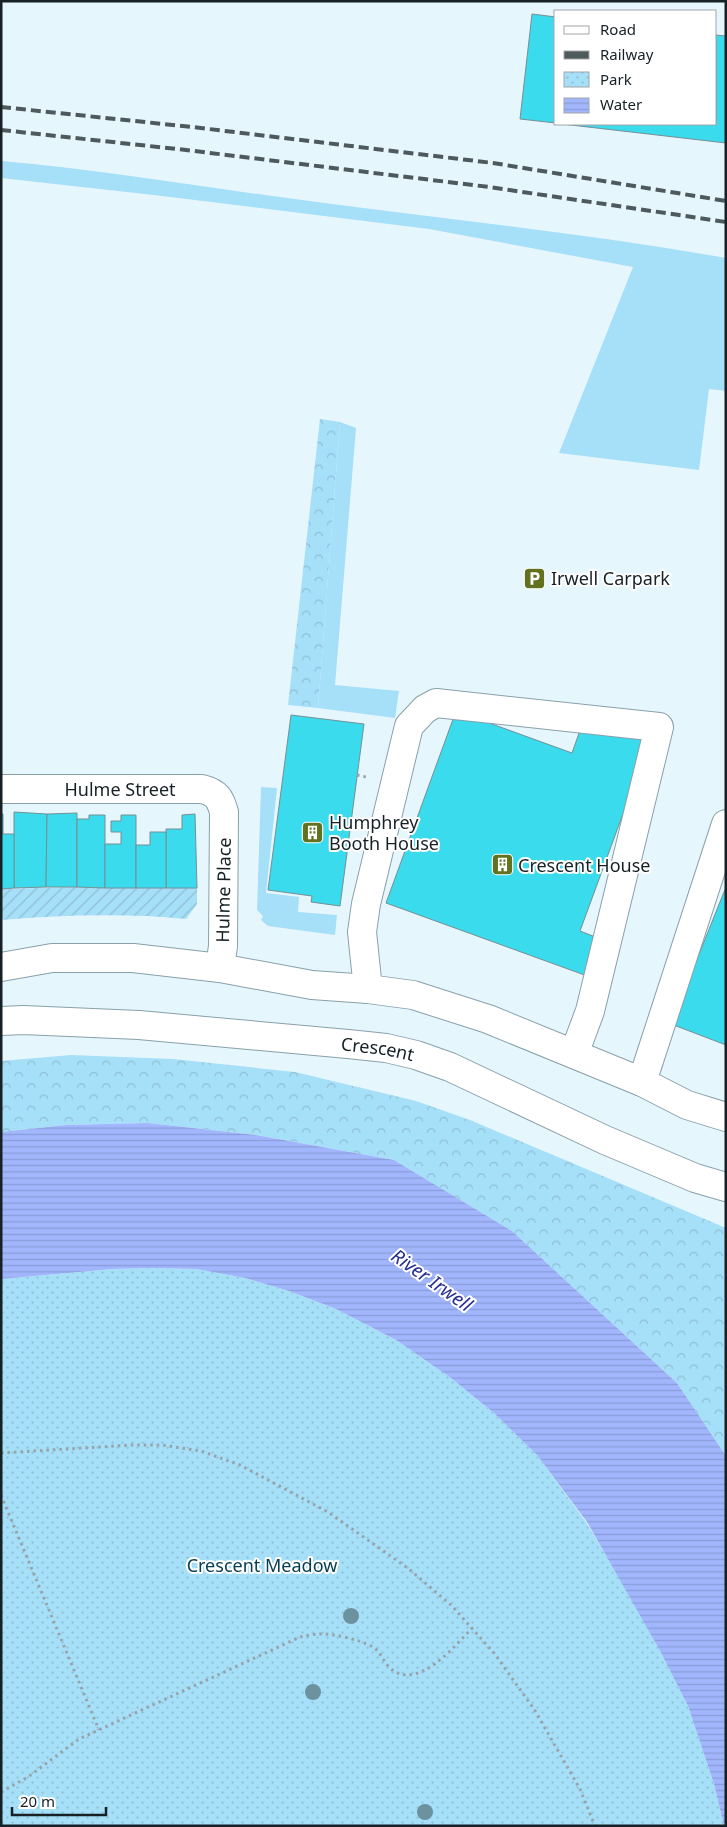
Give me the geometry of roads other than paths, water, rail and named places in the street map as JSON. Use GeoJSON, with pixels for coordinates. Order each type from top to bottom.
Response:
{"type":"FeatureCollection","features":[{"type":"Feature","properties":{"kind":"main road"},"geometry":{"type":"LineString","coordinates":[[368,989],[362,932],[366,904],[409,726],[424,709],[436,703],[659,727],[590,1011],[574,1054]]}},
{"type":"Feature","properties":{"kind":"main road","name":"Hulme Street"},"geometry":{"type":"LineString","coordinates":[[1,789],[202,789],[212,791],[220,798],[224,812]]}},
{"type":"Feature","properties":{"kind":"main road","name":"Hulme Place"},"geometry":{"type":"LineString","coordinates":[[220,968],[223,946],[224,812]]}},
{"type":"Feature","properties":{"kind":"main road"},"geometry":{"type":"LineString","coordinates":[[642,1082],[726,824]]}},
{"type":"Feature","properties":{"kind":"main road"},"geometry":{"type":"LineString","coordinates":[[1,967],[52,958],[133,958],[220,968],[312,985],[368,989],[413,995],[488,1019],[642,1082],[687,1105],[726,1117]]}},
{"type":"Feature","properties":{"kind":"main road","name":"Crescent"},"geometry":{"type":"LineString","coordinates":[[1,1022],[23,1020],[140,1025],[386,1048],[416,1055],[450,1067],[606,1140],[695,1178],[726,1187]]}},
{"type":"Feature","properties":{"kind":"water","name":"River Irwell"},"geometry":{"type":"Polygon","coordinates":[[[148,1123],[256,1135],[394,1160],[512,1231],[677,1383],[726,1456],[726,1826],[724,1826],[714,1784],[688,1706],[659,1649],[587,1522],[537,1455],[495,1414],[451,1378],[396,1340],[336,1309],[289,1291],[245,1278],[196,1269],[151,1268],[113,1269],[1,1279],[1,1132],[66,1125],[148,1123]]]}},
{"type":"Feature","properties":{"kind":"railway"},"geometry":{"type":"LineString","coordinates":[[1,107],[192,127],[493,163],[726,201]]}},
{"type":"Feature","properties":{"kind":"railway"},"geometry":{"type":"LineString","coordinates":[[1,130],[186,150],[489,187],[726,222]]}},
{"type":"Feature","properties":{"kind":"place","name":"Irwell Carpark"},"geometry":{"type":"Point","coordinates":[535,578]}},
{"type":"Feature","properties":{"kind":"place","name":"Humphrey Booth House"},"geometry":{"type":"Point","coordinates":[313,832]}},
{"type":"Feature","properties":{"kind":"place","name":"Crescent House"},"geometry":{"type":"Point","coordinates":[502,865]}},
{"type":"Feature","properties":{"kind":"park label","name":"Crescent Meadow"},"geometry":{"type":"Point","coordinates":[262,1565]}}]}
